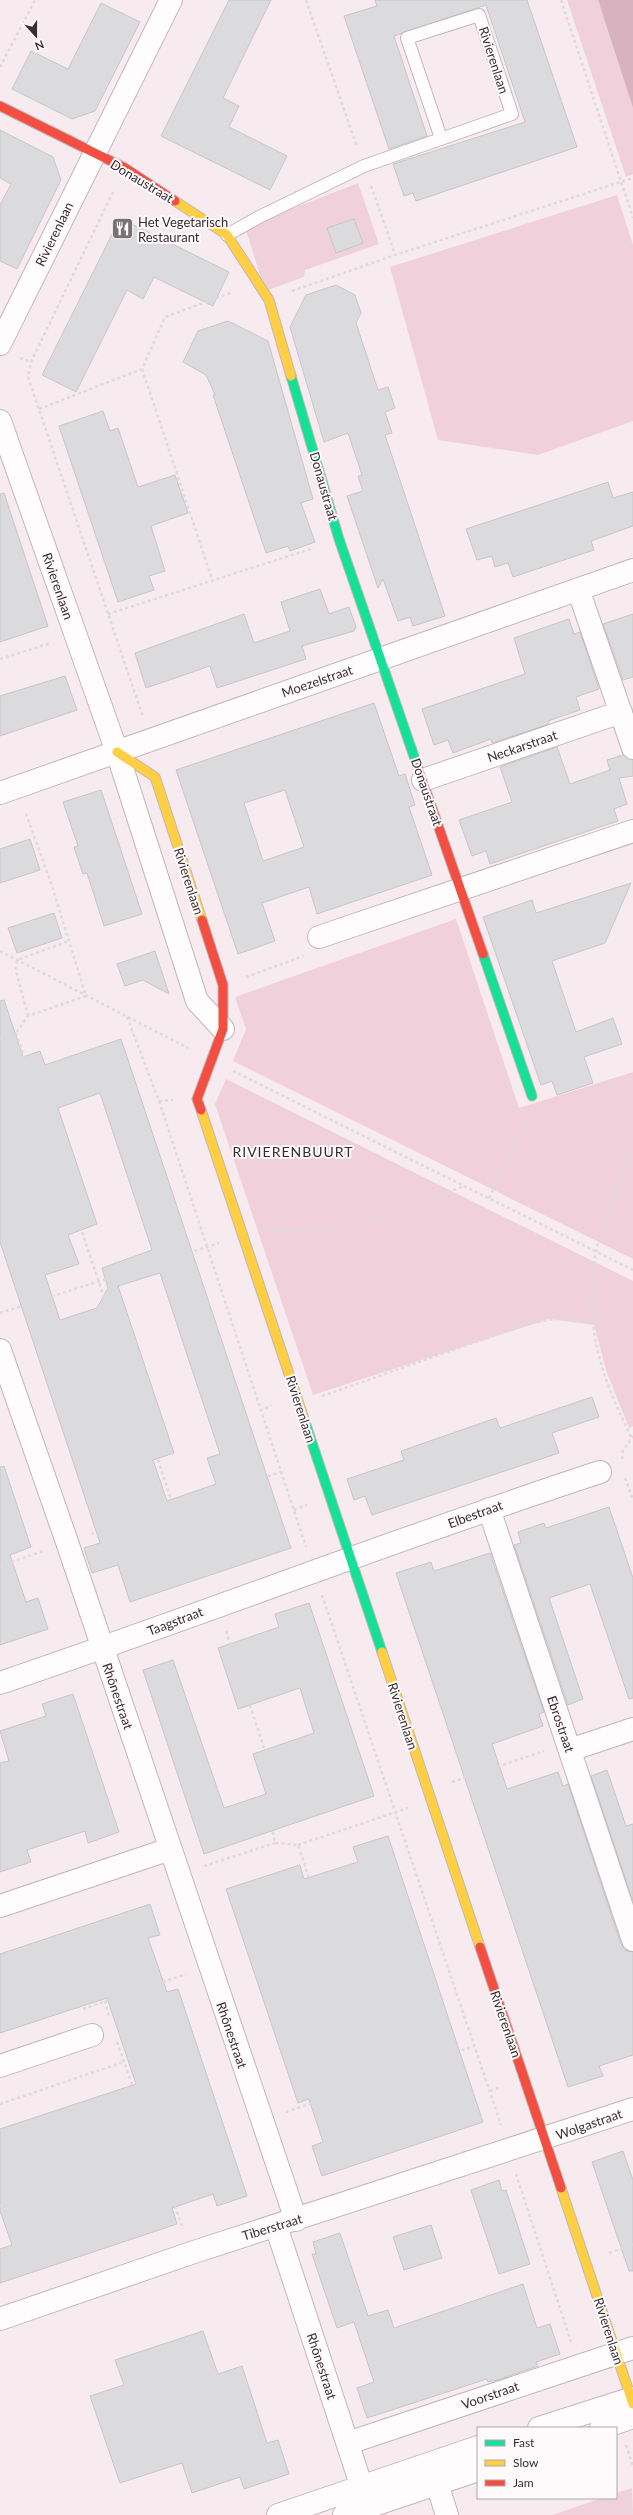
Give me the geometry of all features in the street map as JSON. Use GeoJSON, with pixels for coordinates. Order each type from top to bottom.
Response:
{"type":"FeatureCollection","features":[{"type":"Feature","properties":{"kind":"street","name":"Rivierenlaan"},"geometry":{"type":"LineString","coordinates":[[0,344],[7,312],[94,152],[171,0]]}},
{"type":"Feature","properties":{"kind":"street"},"geometry":{"type":"LineString","coordinates":[[0,106],[94,152]]}},
{"type":"Feature","properties":{"kind":"street","name":"Donaustraat"},"geometry":{"type":"LineString","coordinates":[[94,152],[124,168],[227,234],[269,300],[340,539],[532,1096]]}},
{"type":"Feature","properties":{"kind":"street","name":"Rivierenlaan"},"geometry":{"type":"LineString","coordinates":[[0,421],[117,752],[197,1001],[222,1029]]}},
{"type":"Feature","properties":{"kind":"street","name":"Moezelstraat"},"geometry":{"type":"LineString","coordinates":[[8,790],[633,570]]}},
{"type":"Feature","properties":{"kind":"street"},"geometry":{"type":"LineString","coordinates":[[578,589],[633,748]]}},
{"type":"Feature","properties":{"kind":"street","name":"Neckarstraat"},"geometry":{"type":"LineString","coordinates":[[423,780],[621,712]]}},
{"type":"Feature","properties":{"kind":"street","name":"Rivierenlaan"},"geometry":{"type":"LineString","coordinates":[[117,752],[155,777],[223,985],[222,1029],[212,1061],[197,1099],[544,2138],[625,2351],[633,2404]]}},
{"type":"Feature","properties":{"kind":"street"},"geometry":{"type":"LineString","coordinates":[[319,937],[461,891],[633,831]]}},
{"type":"Feature","properties":{"kind":"street","name":"Rhônestraat"},"geometry":{"type":"LineString","coordinates":[[0,1350],[67,1542],[261,2121],[286,2223],[348,2443],[365,2496]]}},
{"type":"Feature","properties":{"kind":"street","name":"Elbestraat"},"geometry":{"type":"LineString","coordinates":[[351,1560],[489,1508],[600,1472]]}},
{"type":"Feature","properties":{"kind":"street","name":"Ebrostraat"},"geometry":{"type":"LineString","coordinates":[[489,1508],[633,1940]]}},
{"type":"Feature","properties":{"kind":"street","name":"Taagstraat"},"geometry":{"type":"LineString","coordinates":[[0,1683],[102,1649],[218,1605],[351,1560]]}},
{"type":"Feature","properties":{"kind":"street"},"geometry":{"type":"LineString","coordinates":[[569,1747],[633,1729]]}},
{"type":"Feature","properties":{"kind":"street"},"geometry":{"type":"LineString","coordinates":[[0,1906],[170,1850]]}},
{"type":"Feature","properties":{"kind":"street"},"geometry":{"type":"LineString","coordinates":[[0,2066],[92,2035]]}},
{"type":"Feature","properties":{"kind":"street","name":"Wolgastraat"},"geometry":{"type":"LineString","coordinates":[[544,2138],[633,2109]]}},
{"type":"Feature","properties":{"kind":"street","name":"Tiberstraat"},"geometry":{"type":"LineString","coordinates":[[0,2319],[191,2253],[544,2138]]}},
{"type":"Feature","properties":{"kind":"street","name":"Voorstraat"},"geometry":{"type":"LineString","coordinates":[[348,2443],[578,2365],[625,2351]]}},
{"type":"Feature","properties":{"kind":"street"},"geometry":{"type":"LineString","coordinates":[[543,2427],[633,2404]]}},
{"type":"Feature","properties":{"kind":"street"},"geometry":{"type":"LineString","coordinates":[[602,2427],[633,2404]]}},
{"type":"Feature","properties":{"kind":"street"},"geometry":{"type":"LineString","coordinates":[[344,2515],[365,2496],[477,2447]]}},
{"type":"Feature","properties":{"kind":"street"},"geometry":{"type":"LineString","coordinates":[[278,2515],[365,2496],[437,2484],[477,2470]]}},
{"type":"Feature","properties":{"kind":"street"},"geometry":{"type":"LineString","coordinates":[[437,2484],[447,2515]]}},
{"type":"Feature","properties":{"kind":"lane","name":"Rivierenlaan"},"geometry":{"type":"LineString","coordinates":[[227,234],[259,216],[364,166],[512,114],[479,15],[407,38],[441,138]]}},
{"type":"Feature","properties":{"kind":"path"},"geometry":{"type":"LineString","coordinates":[[0,67],[35,0]]}},
{"type":"Feature","properties":{"kind":"path"},"geometry":{"type":"LineString","coordinates":[[306,0],[395,254]]}},
{"type":"Feature","properties":{"kind":"path"},"geometry":{"type":"LineString","coordinates":[[562,0],[633,218]]}},
{"type":"Feature","properties":{"kind":"path"},"geometry":{"type":"LineString","coordinates":[[124,168],[31,362],[28,377],[150,740]]}},
{"type":"Feature","properties":{"kind":"path"},"geometry":{"type":"LineString","coordinates":[[269,300],[395,254],[633,178]]}},
{"type":"Feature","properties":{"kind":"path"},"geometry":{"type":"LineString","coordinates":[[213,582],[142,369],[165,317],[258,283]]}},
{"type":"Feature","properties":{"kind":"path"},"geometry":{"type":"LineString","coordinates":[[39,409],[142,369]]}},
{"type":"Feature","properties":{"kind":"path"},"geometry":{"type":"LineString","coordinates":[[108,614],[213,582],[340,539]]}},
{"type":"Feature","properties":{"kind":"path"},"geometry":{"type":"LineString","coordinates":[[0,659],[75,635]]}},
{"type":"Feature","properties":{"kind":"path"},"geometry":{"type":"LineString","coordinates":[[8,790],[51,883],[86,996]]}},
{"type":"Feature","properties":{"kind":"path"},"geometry":{"type":"LineString","coordinates":[[223,985],[314,953],[319,937]]}},
{"type":"Feature","properties":{"kind":"path"},"geometry":{"type":"LineString","coordinates":[[17,960],[69,941]]}},
{"type":"Feature","properties":{"kind":"path"},"geometry":{"type":"LineString","coordinates":[[0,951],[212,1061],[633,1270]]}},
{"type":"Feature","properties":{"kind":"path"},"geometry":{"type":"LineString","coordinates":[[17,960],[16,971],[28,1016]]}},
{"type":"Feature","properties":{"kind":"path"},"geometry":{"type":"LineString","coordinates":[[0,1038],[16,1033],[28,1016],[86,996]]}},
{"type":"Feature","properties":{"kind":"path"},"geometry":{"type":"LineString","coordinates":[[127,1017],[159,1101],[281,1472],[509,2150],[578,2365]]}},
{"type":"Feature","properties":{"kind":"path"},"geometry":{"type":"LineString","coordinates":[[16,1033],[97,1282],[174,1508]]}},
{"type":"Feature","properties":{"kind":"path"},"geometry":{"type":"LineString","coordinates":[[489,1198],[529,1117],[532,1096]]}},
{"type":"Feature","properties":{"kind":"path"},"geometry":{"type":"LineString","coordinates":[[631,1437],[598,1360],[590,1304],[596,1251],[627,1156],[633,1151]]}},
{"type":"Feature","properties":{"kind":"path"},"geometry":{"type":"LineString","coordinates":[[244,1238],[272,1229],[316,1232],[333,1230],[465,1186]]}},
{"type":"Feature","properties":{"kind":"path"},"geometry":{"type":"LineString","coordinates":[[0,1313],[207,1246]]}},
{"type":"Feature","properties":{"kind":"path"},"geometry":{"type":"LineString","coordinates":[[299,1404],[527,1324],[559,1318],[593,1321]]}},
{"type":"Feature","properties":{"kind":"path"},"geometry":{"type":"LineString","coordinates":[[0,1566],[67,1542],[281,1472]]}},
{"type":"Feature","properties":{"kind":"path"},"geometry":{"type":"LineString","coordinates":[[218,1605],[282,1807],[270,1818],[275,1843]]}},
{"type":"Feature","properties":{"kind":"path"},"geometry":{"type":"LineString","coordinates":[[428,1791],[569,1747]]}},
{"type":"Feature","properties":{"kind":"path"},"geometry":{"type":"LineString","coordinates":[[178,1874],[275,1843],[298,1845],[431,1800]]}},
{"type":"Feature","properties":{"kind":"path"},"geometry":{"type":"LineString","coordinates":[[298,1845],[376,2080]]}},
{"type":"Feature","properties":{"kind":"path"},"geometry":{"type":"LineString","coordinates":[[82,2009],[209,1966]]}},
{"type":"Feature","properties":{"kind":"path"},"geometry":{"type":"LineString","coordinates":[[105,2002],[112,2024]]}},
{"type":"Feature","properties":{"kind":"path"},"geometry":{"type":"LineString","coordinates":[[117,2039],[191,2253]]}},
{"type":"Feature","properties":{"kind":"path"},"geometry":{"type":"LineString","coordinates":[[261,2121],[474,2046]]}},
{"type":"Feature","properties":{"kind":"path"},"geometry":{"type":"LineString","coordinates":[[0,2104],[124,2062]]}},
{"type":"Feature","properties":{"kind":"path"},"geometry":{"type":"LineString","coordinates":[[0,2206],[156,2154]]}},
{"type":"Feature","properties":{"kind":"path"},"geometry":{"type":"LineString","coordinates":[[624,2440],[633,2466]]}},
{"type":"Feature","properties":{"kind":"shaded area"},"geometry":{"type":"Polygon","coordinates":[[[567,0],[598,0],[633,108],[633,174],[626,177],[567,0]]]}},
{"type":"Feature","properties":{"kind":"shaded area"},"geometry":{"type":"Polygon","coordinates":[[[598,0],[633,0],[633,108],[598,0]]]}},
{"type":"Feature","properties":{"kind":"shaded area"},"geometry":{"type":"Polygon","coordinates":[[[358,183],[379,244],[305,270],[304,277],[265,291],[245,227],[358,183]]]}},
{"type":"Feature","properties":{"kind":"shaded area"},"geometry":{"type":"Polygon","coordinates":[[[617,195],[633,245],[633,421],[538,455],[438,440],[390,267],[617,195]]]}},
{"type":"Feature","properties":{"kind":"shaded area"},"geometry":{"type":"Polygon","coordinates":[[[456,919],[519,1108],[633,1072],[633,1259],[233,1061],[246,1029],[235,997],[456,919]]]}},
{"type":"Feature","properties":{"kind":"shaded area"},"geometry":{"type":"Polygon","coordinates":[[[226,1079],[633,1281],[633,1426],[629,1428],[607,1373],[594,1325],[549,1319],[313,1395],[215,1104],[226,1079]]]}},
{"type":"Feature","properties":{"kind":"shaded area"},"geometry":{"type":"Polygon","coordinates":[[[632,2488],[633,2515],[552,2515],[599,2499],[617,2499],[617,2493],[632,2488]]]}},
{"type":"Feature","properties":{"kind":"building"},"geometry":{"type":"Polygon","coordinates":[[[229,0],[271,0],[223,98],[239,106],[229,127],[287,156],[270,190],[161,136],[229,0]]]}},
{"type":"Feature","properties":{"kind":"building"},"geometry":{"type":"Polygon","coordinates":[[[375,0],[527,0],[577,147],[416,201],[413,193],[404,196],[393,164],[525,122],[486,5],[394,36],[427,136],[389,149],[344,16],[377,6],[375,0]]]}},
{"type":"Feature","properties":{"kind":"building"},"geometry":{"type":"Polygon","coordinates":[[[101,3],[140,22],[95,111],[72,119],[12,89],[31,51],[68,69],[101,3]]]}},
{"type":"Feature","properties":{"kind":"building"},"geometry":{"type":"Polygon","coordinates":[[[0,130],[53,157],[61,180],[17,269],[0,261],[0,205],[11,184],[0,178],[0,130]]]}},
{"type":"Feature","properties":{"kind":"building"},"geometry":{"type":"Polygon","coordinates":[[[120,218],[229,272],[213,306],[154,277],[143,299],[127,290],[76,392],[42,375],[120,218]]]}},
{"type":"Feature","properties":{"kind":"building"},"geometry":{"type":"Polygon","coordinates":[[[354,219],[363,243],[336,253],[327,228],[354,219]]]}},
{"type":"Feature","properties":{"kind":"building"},"geometry":{"type":"Polygon","coordinates":[[[336,285],[355,295],[361,313],[356,323],[378,390],[388,387],[395,408],[385,412],[392,433],[385,435],[445,616],[413,626],[410,617],[398,621],[383,579],[378,588],[347,496],[363,491],[358,476],[362,475],[348,433],[324,442],[290,327],[306,295],[336,285]]]}},
{"type":"Feature","properties":{"kind":"building"},"geometry":{"type":"Polygon","coordinates":[[[228,321],[268,341],[313,499],[301,503],[315,542],[290,551],[288,546],[266,553],[213,395],[215,395],[206,375],[183,362],[198,331],[228,321]]]}},
{"type":"Feature","properties":{"kind":"building"},"geometry":{"type":"Polygon","coordinates":[[[103,411],[110,431],[118,428],[138,487],[175,475],[188,513],[151,526],[165,571],[149,576],[154,590],[118,602],[59,426],[103,411]]]}},
{"type":"Feature","properties":{"kind":"building"},"geometry":{"type":"Polygon","coordinates":[[[608,482],[613,498],[633,492],[633,526],[591,541],[594,550],[513,577],[508,563],[495,567],[492,556],[477,560],[466,529],[608,482]]]}},
{"type":"Feature","properties":{"kind":"building"},"geometry":{"type":"Polygon","coordinates":[[[4,493],[48,626],[0,642],[0,494],[4,493]]]}},
{"type":"Feature","properties":{"kind":"building"},"geometry":{"type":"Polygon","coordinates":[[[320,589],[329,614],[349,607],[356,627],[354,631],[302,646],[306,659],[217,688],[210,666],[146,688],[135,653],[244,614],[254,643],[290,631],[281,602],[320,589]]]}},
{"type":"Feature","properties":{"kind":"building"},"geometry":{"type":"Polygon","coordinates":[[[633,614],[633,677],[623,680],[603,624],[633,614]]]}},
{"type":"Feature","properties":{"kind":"building"},"geometry":{"type":"Polygon","coordinates":[[[569,619],[574,634],[580,632],[599,689],[576,697],[580,710],[548,721],[549,724],[492,743],[491,739],[453,753],[448,740],[434,745],[422,709],[525,674],[514,638],[569,619]]]}},
{"type":"Feature","properties":{"kind":"building"},"geometry":{"type":"Polygon","coordinates":[[[65,676],[77,710],[0,736],[0,696],[65,676]]]}},
{"type":"Feature","properties":{"kind":"building"},"geometry":{"type":"Polygon","coordinates":[[[374,703],[399,776],[405,774],[415,805],[409,807],[432,875],[317,914],[309,887],[262,903],[275,941],[238,954],[176,770],[374,703]],[[285,790],[244,803],[263,861],[304,847],[285,790]]]}},
{"type":"Feature","properties":{"kind":"building"},"geometry":{"type":"Polygon","coordinates":[[[557,747],[570,784],[610,770],[607,760],[623,755],[633,760],[633,776],[619,778],[627,804],[614,809],[618,821],[490,864],[486,851],[472,856],[459,820],[512,802],[500,767],[557,747]]]}},
{"type":"Feature","properties":{"kind":"building"},"geometry":{"type":"Polygon","coordinates":[[[101,790],[142,914],[104,926],[87,873],[83,874],[74,847],[78,846],[63,802],[101,790]]]}},
{"type":"Feature","properties":{"kind":"building"},"geometry":{"type":"Polygon","coordinates":[[[30,839],[40,870],[0,883],[0,849],[30,839]]]}},
{"type":"Feature","properties":{"kind":"building"},"geometry":{"type":"Polygon","coordinates":[[[631,883],[605,943],[552,961],[576,1032],[613,1018],[622,1044],[584,1057],[593,1083],[557,1095],[552,1081],[541,1085],[483,917],[532,900],[536,913],[631,883]]]}},
{"type":"Feature","properties":{"kind":"building"},"geometry":{"type":"Polygon","coordinates":[[[54,913],[62,938],[17,953],[8,928],[54,913]]]}},
{"type":"Feature","properties":{"kind":"building"},"geometry":{"type":"Polygon","coordinates":[[[155,951],[169,994],[143,980],[125,986],[117,964],[155,951]]]}},
{"type":"Feature","properties":{"kind":"building"},"geometry":{"type":"Polygon","coordinates":[[[4,1000],[23,1057],[40,1051],[45,1065],[121,1039],[291,1548],[130,1602],[118,1565],[92,1573],[84,1548],[100,1543],[0,1242],[0,1001],[4,1000]],[[100,1093],[58,1108],[97,1224],[68,1235],[79,1264],[45,1275],[60,1320],[97,1308],[108,1288],[102,1268],[152,1250],[100,1093]],[[160,1273],[118,1286],[174,1453],[153,1460],[167,1501],[216,1484],[207,1458],[220,1454],[160,1273]]]}},
{"type":"Feature","properties":{"kind":"building"},"geometry":{"type":"Polygon","coordinates":[[[592,1397],[599,1417],[552,1433],[559,1453],[372,1515],[365,1496],[354,1500],[347,1479],[404,1460],[401,1451],[496,1418],[500,1428],[592,1397]]]}},
{"type":"Feature","properties":{"kind":"building"},"geometry":{"type":"Polygon","coordinates":[[[4,1466],[31,1547],[10,1555],[26,1602],[38,1598],[48,1629],[0,1645],[0,1467],[4,1466]]]}},
{"type":"Feature","properties":{"kind":"building"},"geometry":{"type":"Polygon","coordinates":[[[609,1507],[633,1578],[633,1698],[629,1699],[590,1584],[549,1598],[583,1699],[568,1705],[514,1545],[521,1543],[518,1532],[544,1523],[546,1528],[609,1507]]]}},
{"type":"Feature","properties":{"kind":"building"},"geometry":{"type":"Polygon","coordinates":[[[490,1553],[544,1712],[539,1714],[543,1726],[492,1744],[507,1789],[558,1772],[563,1786],[568,1784],[621,1944],[625,1950],[633,1952],[633,2055],[599,2066],[603,2076],[568,2087],[396,1573],[431,1562],[434,1571],[490,1553]]]}},
{"type":"Feature","properties":{"kind":"building"},"geometry":{"type":"Polygon","coordinates":[[[309,1603],[374,1796],[204,1854],[143,1670],[173,1660],[224,1808],[266,1794],[253,1754],[314,1733],[300,1688],[238,1709],[218,1648],[279,1627],[275,1614],[309,1603]]]}},
{"type":"Feature","properties":{"kind":"building"},"geometry":{"type":"Polygon","coordinates":[[[73,1694],[119,1832],[88,1843],[85,1831],[27,1850],[31,1862],[0,1872],[0,1763],[9,1761],[0,1731],[46,1716],[42,1704],[73,1694]]]}},
{"type":"Feature","properties":{"kind":"building"},"geometry":{"type":"Polygon","coordinates":[[[607,1770],[626,1826],[633,1824],[633,1901],[591,1776],[607,1770]]]}},
{"type":"Feature","properties":{"kind":"building"},"geometry":{"type":"Polygon","coordinates":[[[388,1836],[483,2122],[322,2176],[312,2146],[323,2142],[309,2099],[298,2103],[226,1889],[300,1865],[304,1879],[358,1862],[353,1847],[388,1836]]]}},
{"type":"Feature","properties":{"kind":"building"},"geometry":{"type":"Polygon","coordinates":[[[150,1904],[160,1935],[148,1938],[167,1992],[178,1989],[247,2196],[217,2206],[213,2194],[172,2208],[177,2224],[0,2283],[0,2249],[12,2245],[0,2211],[0,2129],[136,2084],[107,1998],[0,2033],[0,1954],[150,1904]]]}},
{"type":"Feature","properties":{"kind":"building"},"geometry":{"type":"Polygon","coordinates":[[[623,2151],[633,2180],[633,2271],[629,2271],[592,2162],[623,2151]]]}},
{"type":"Feature","properties":{"kind":"building"},"geometry":{"type":"Polygon","coordinates":[[[499,2180],[502,2191],[506,2190],[530,2264],[499,2274],[471,2190],[499,2180]]]}},
{"type":"Feature","properties":{"kind":"building"},"geometry":{"type":"Polygon","coordinates":[[[431,2225],[442,2258],[404,2270],[393,2237],[431,2225]]]}},
{"type":"Feature","properties":{"kind":"building"},"geometry":{"type":"Polygon","coordinates":[[[340,2233],[368,2316],[388,2310],[394,2328],[523,2284],[537,2328],[550,2324],[560,2354],[536,2362],[538,2366],[497,2380],[488,2382],[487,2379],[367,2418],[357,2388],[374,2382],[354,2322],[337,2328],[312,2254],[316,2254],[313,2242],[340,2233]]]}},
{"type":"Feature","properties":{"kind":"building"},"geometry":{"type":"Polygon","coordinates":[[[203,2331],[218,2374],[242,2366],[267,2443],[278,2440],[289,2474],[244,2489],[240,2477],[192,2493],[182,2463],[120,2483],[90,2396],[124,2385],[115,2360],[203,2331]]]}},
{"type":"Feature","properties":{"kind":"traffic: fast"},"geometry":{"type":"LineString","coordinates":[[291,376],[339,539],[418,768]]}},
{"type":"Feature","properties":{"kind":"traffic: fast"},"geometry":{"type":"LineString","coordinates":[[483,954],[532,1096]]}},
{"type":"Feature","properties":{"kind":"traffic: fast"},"geometry":{"type":"LineString","coordinates":[[305,1422],[382,1652]]}},
{"type":"Feature","properties":{"kind":"traffic: slow"},"geometry":{"type":"LineString","coordinates":[[175,201],[227,235],[269,300],[291,376]]}},
{"type":"Feature","properties":{"kind":"traffic: slow"},"geometry":{"type":"LineString","coordinates":[[117,752],[155,777],[202,920]]}},
{"type":"Feature","properties":{"kind":"traffic: slow"},"geometry":{"type":"LineString","coordinates":[[201,1110],[305,1422]]}},
{"type":"Feature","properties":{"kind":"traffic: slow"},"geometry":{"type":"LineString","coordinates":[[382,1652],[480,1947]]}},
{"type":"Feature","properties":{"kind":"traffic: slow"},"geometry":{"type":"LineString","coordinates":[[561,2188],[633,2404]]}},
{"type":"Feature","properties":{"kind":"traffic: jam"},"geometry":{"type":"LineString","coordinates":[[0,106],[125,168],[175,201]]}},
{"type":"Feature","properties":{"kind":"traffic: jam"},"geometry":{"type":"LineString","coordinates":[[418,768],[483,954]]}},
{"type":"Feature","properties":{"kind":"traffic: jam"},"geometry":{"type":"LineString","coordinates":[[201,1110],[197,1099],[223,1029],[223,985],[202,920]]}},
{"type":"Feature","properties":{"kind":"traffic: jam"},"geometry":{"type":"LineString","coordinates":[[480,1947],[561,2188]]}},
{"type":"Feature","properties":{"kind":"place","name":"Het Vegetarisch Restaurant"},"geometry":{"type":"Point","coordinates":[123,229]}},
{"type":"Feature","properties":{"kind":"district","name":"RIVIERENBUURT"},"geometry":{"type":"Point","coordinates":[293,1152]}}]}
